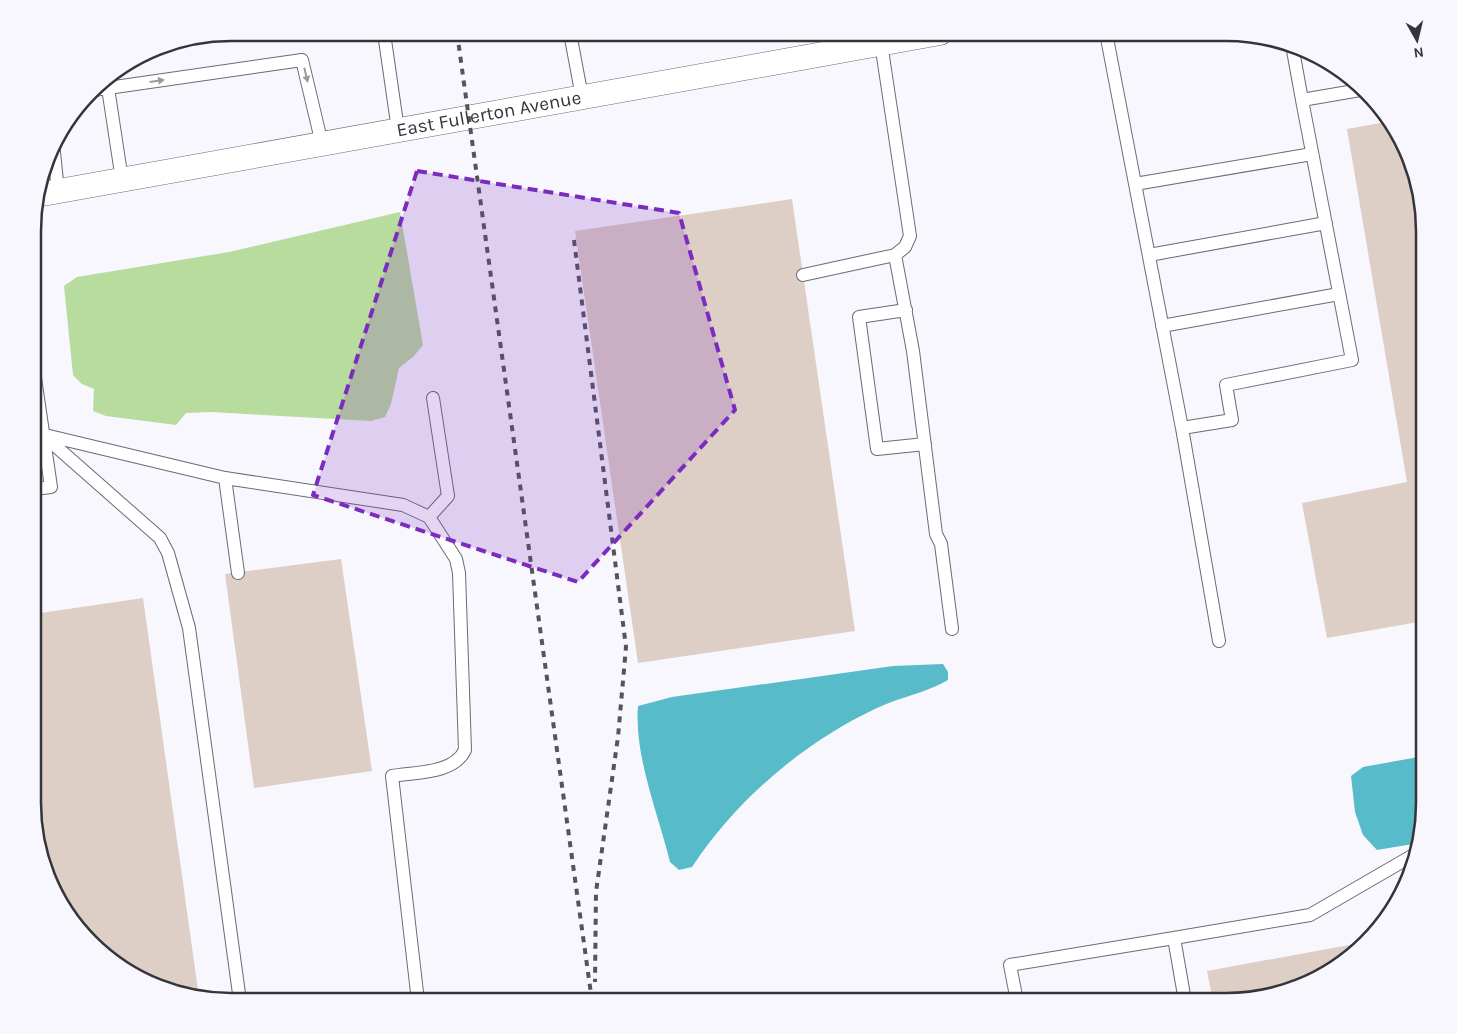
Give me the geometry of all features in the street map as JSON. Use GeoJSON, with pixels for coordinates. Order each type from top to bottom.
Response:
{"type":"FeatureCollection","features":[{"type":"Feature","properties":{"kind":"street","name":"East Fullerton Avenue"},"geometry":{"type":"LineString","coordinates":[[48,193],[582,97],[851,41],[881,43],[893,41]]}},
{"type":"Feature","properties":{"kind":"lane"},"geometry":{"type":"LineString","coordinates":[[385,41],[398,130]]}},
{"type":"Feature","properties":{"kind":"lane"},"geometry":{"type":"LineString","coordinates":[[572,41],[582,97]]}},
{"type":"Feature","properties":{"kind":"lane"},"geometry":{"type":"LineString","coordinates":[[1108,41],[1182,428],[1219,641]]}},
{"type":"Feature","properties":{"kind":"lane"},"geometry":{"type":"LineString","coordinates":[[803,275],[895,255],[905,247],[910,236],[881,43]]}},
{"type":"Feature","properties":{"kind":"lane"},"geometry":{"type":"LineString","coordinates":[[1182,428],[1232,420],[1226,385],[1352,360],[1294,54]]}},
{"type":"Feature","properties":{"kind":"lane"},"geometry":{"type":"LineString","coordinates":[[122,180],[108,88],[302,60],[322,144]]}},
{"type":"Feature","properties":{"kind":"lane"},"geometry":{"type":"LineString","coordinates":[[1302,100],[1354,91]]}},
{"type":"Feature","properties":{"kind":"lane"},"geometry":{"type":"LineString","coordinates":[[1135,184],[1312,154]]}},
{"type":"Feature","properties":{"kind":"lane"},"geometry":{"type":"LineString","coordinates":[[48,193],[51,172]]}},
{"type":"Feature","properties":{"kind":"lane"},"geometry":{"type":"LineString","coordinates":[[1148,255],[1326,223]]}},
{"type":"Feature","properties":{"kind":"lane"},"geometry":{"type":"LineString","coordinates":[[895,255],[900,291],[906,310],[936,534],[941,544],[952,629]]}},
{"type":"Feature","properties":{"kind":"lane"},"geometry":{"type":"LineString","coordinates":[[1162,326],[1339,294]]}},
{"type":"Feature","properties":{"kind":"lane"},"geometry":{"type":"LineString","coordinates":[[906,310],[859,317],[877,449],[925,444]]}},
{"type":"Feature","properties":{"kind":"lane"},"geometry":{"type":"LineString","coordinates":[[429,517],[448,496],[434,398]]}},
{"type":"Feature","properties":{"kind":"lane"},"geometry":{"type":"LineString","coordinates":[[41,421],[51,487],[41,488]]}},
{"type":"Feature","properties":{"kind":"lane"},"geometry":{"type":"LineString","coordinates":[[43,435],[225,478],[403,505],[429,517],[456,559],[459,573],[465,750],[461,759],[451,766],[392,776],[417,993]]}},
{"type":"Feature","properties":{"kind":"lane"},"geometry":{"type":"LineString","coordinates":[[43,435],[160,538],[168,553],[189,628],[239,993]]}},
{"type":"Feature","properties":{"kind":"lane"},"geometry":{"type":"LineString","coordinates":[[225,478],[238,573]]}},
{"type":"Feature","properties":{"kind":"lane"},"geometry":{"type":"LineString","coordinates":[[1015,993],[1010,965],[1310,915],[1407,859]]}},
{"type":"Feature","properties":{"kind":"lane"},"geometry":{"type":"LineString","coordinates":[[1174,938],[1184,993]]}},
{"type":"Feature","properties":{"kind":"highlighted area"},"geometry":{"type":"Polygon","coordinates":[[[417,171],[679,213],[735,410],[578,582],[313,495],[417,171]]]}},
{"type":"Feature","properties":{"kind":"green space"},"geometry":{"type":"Polygon","coordinates":[[[400,212],[423,345],[413,357],[399,368],[391,404],[385,417],[371,421],[211,412],[186,413],[176,425],[106,416],[93,411],[94,389],[82,384],[73,375],[64,286],[77,277],[229,252],[400,212]]]}},
{"type":"Feature","properties":{"kind":"water"},"geometry":{"type":"Polygon","coordinates":[[[943,664],[948,672],[948,680],[877,708],[850,722],[798,755],[751,796],[730,818],[692,867],[679,870],[670,862],[643,764],[638,725],[638,706],[672,697],[893,666],[943,664]]]}},
{"type":"Feature","properties":{"kind":"water"},"geometry":{"type":"Polygon","coordinates":[[[1416,757],[1416,802],[1411,844],[1377,850],[1363,835],[1355,812],[1351,776],[1363,767],[1416,757]]]}},
{"type":"Feature","properties":{"kind":"building"},"geometry":{"type":"Polygon","coordinates":[[[1381,123],[1396,147],[1406,170],[1414,207],[1416,232],[1416,622],[1327,638],[1302,503],[1407,482],[1347,129],[1381,123]]]}},
{"type":"Feature","properties":{"kind":"building"},"geometry":{"type":"Polygon","coordinates":[[[792,199],[855,631],[638,663],[575,231],[792,199]]]}},
{"type":"Feature","properties":{"kind":"building"},"geometry":{"type":"Polygon","coordinates":[[[341,559],[372,771],[254,788],[225,574],[341,559]]]}},
{"type":"Feature","properties":{"kind":"building"},"geometry":{"type":"Polygon","coordinates":[[[143,598],[198,990],[170,983],[147,973],[126,961],[106,946],[88,928],[73,908],[51,864],[45,840],[41,802],[41,613],[143,598]]]}},
{"type":"Feature","properties":{"kind":"building"},"geometry":{"type":"Polygon","coordinates":[[[1353,944],[1331,961],[1310,973],[1287,983],[1263,989],[1211,993],[1207,971],[1353,944]]]}},
{"type":"Feature","properties":{"kind":"railway"},"geometry":{"type":"LineString","coordinates":[[458,41],[591,993]]}},
{"type":"Feature","properties":{"kind":"railway"},"geometry":{"type":"LineString","coordinates":[[574,240],[626,647],[618,737],[596,892],[595,982]]}}]}
